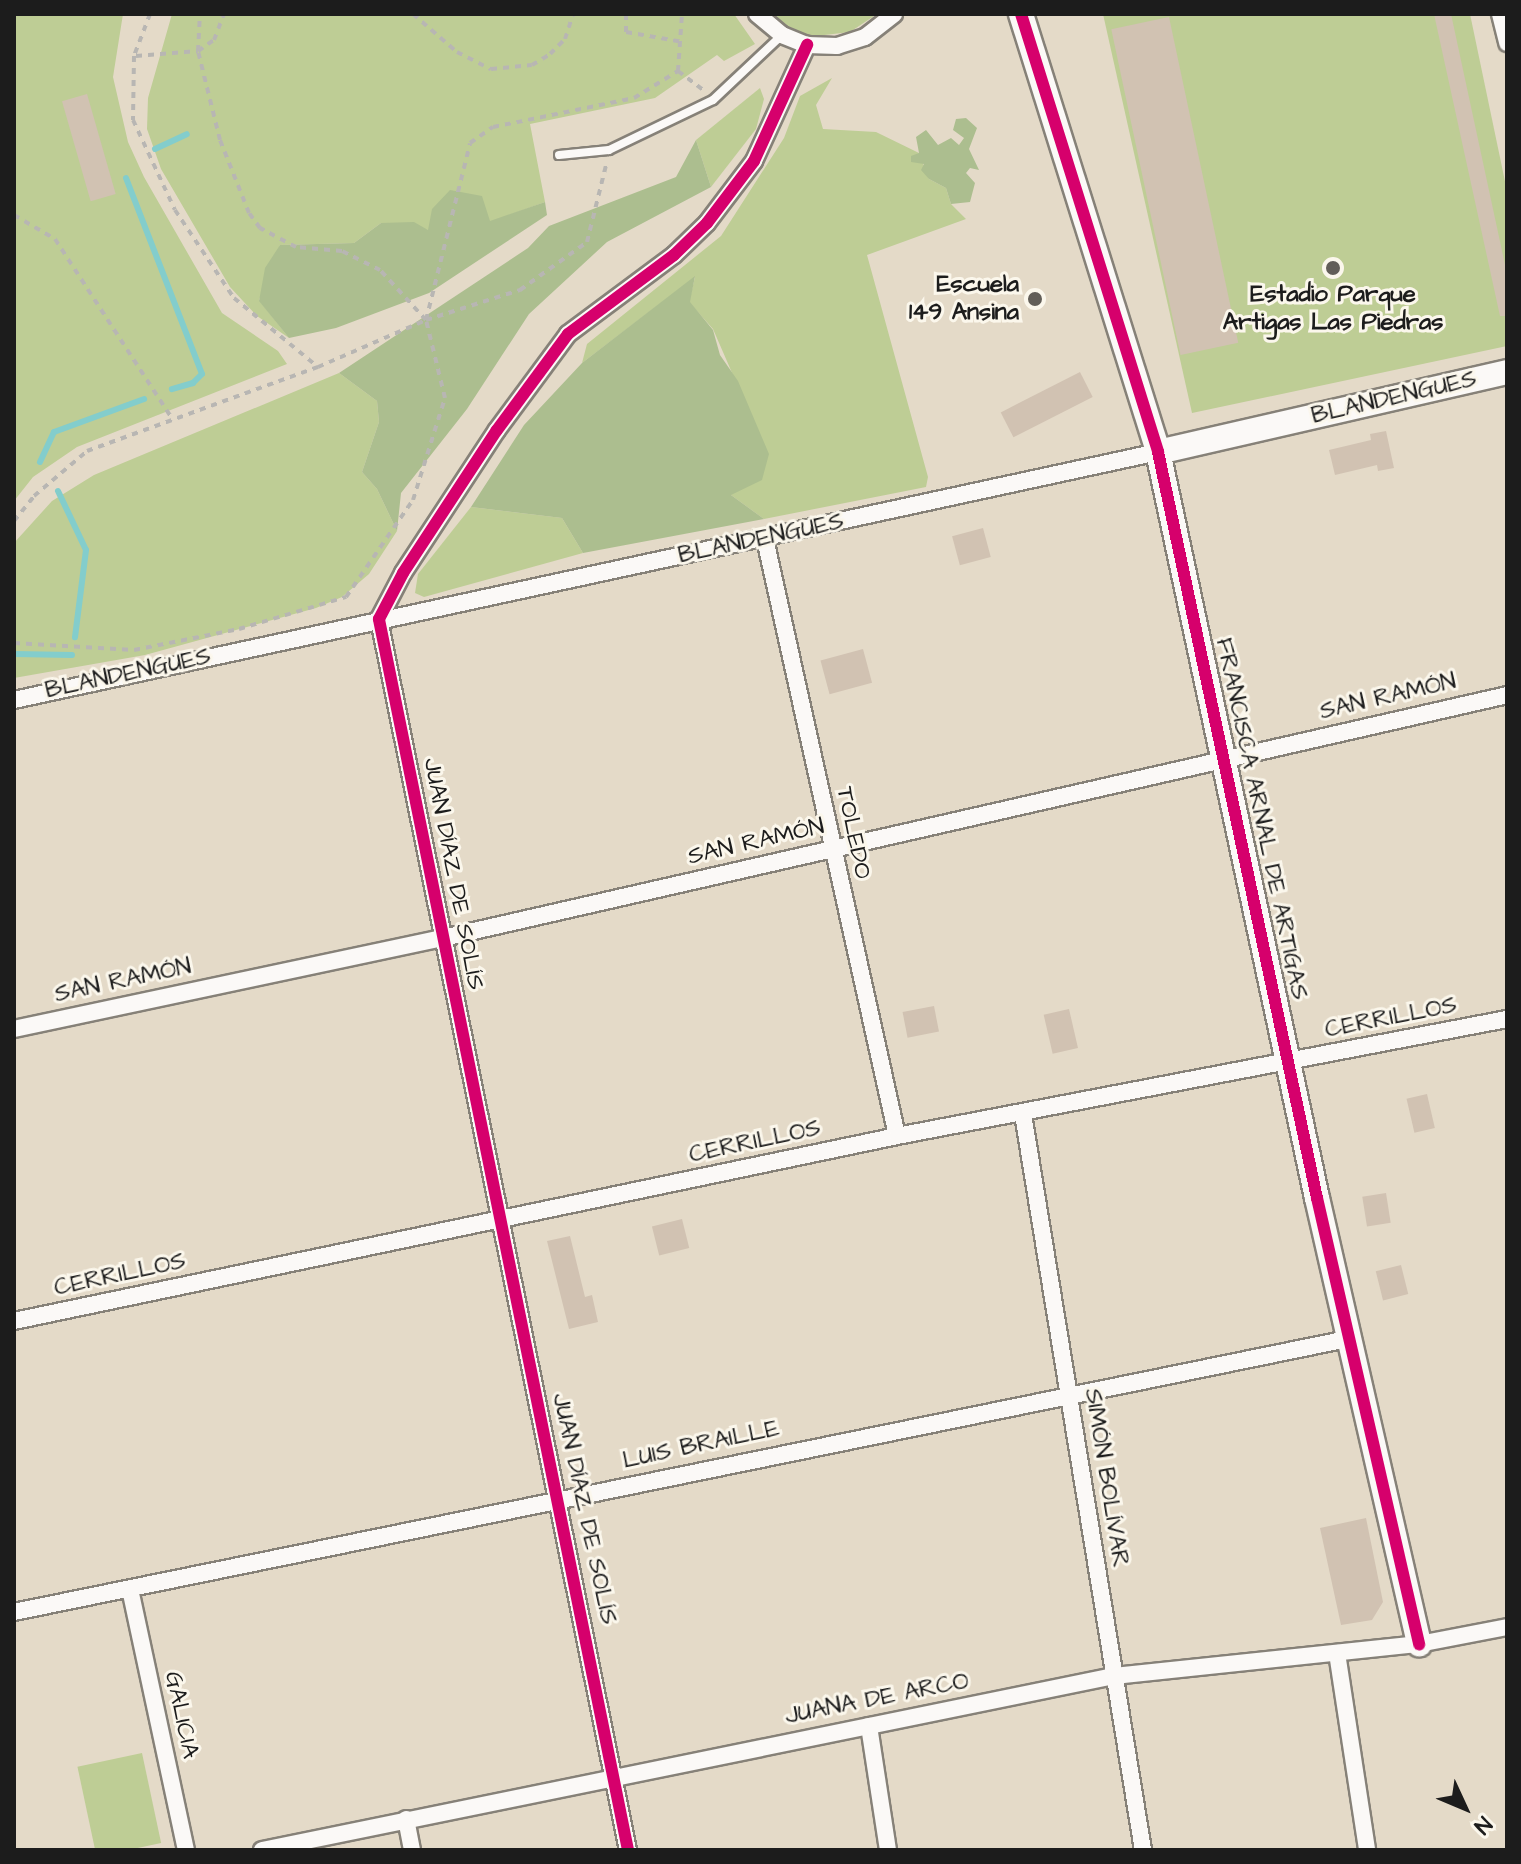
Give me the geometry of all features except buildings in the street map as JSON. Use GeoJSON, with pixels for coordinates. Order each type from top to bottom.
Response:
{"type":"FeatureCollection","features":[{"type":"Feature","properties":{"kind":"street"},"geometry":{"type":"LineString","coordinates":[[757,14],[782,35],[807,45],[837,46],[865,37],[894,14]]}},
{"type":"Feature","properties":{"kind":"street","name":"FRANCISCA ARNAL DE ARTIGAS"},"geometry":{"type":"LineString","coordinates":[[1021,14],[1158,452],[1419,1644]]}},
{"type":"Feature","properties":{"kind":"street"},"geometry":{"type":"LineString","coordinates":[[1500,14],[1507,43]]}},
{"type":"Feature","properties":{"kind":"street"},"geometry":{"type":"LineString","coordinates":[[379,619],[403,573],[479,456],[568,334],[674,255],[707,223],[754,161],[807,45]]}},
{"type":"Feature","properties":{"kind":"street","name":"BLANDENGUES"},"geometry":{"type":"LineString","coordinates":[[14,700],[379,619],[765,539],[1507,372]]}},
{"type":"Feature","properties":{"kind":"street","name":"TOLEDO"},"geometry":{"type":"LineString","coordinates":[[765,539],[897,1136]]}},
{"type":"Feature","properties":{"kind":"street","name":"JUAN DÍAZ DE SOLÍS"},"geometry":{"type":"LineString","coordinates":[[379,619],[617,1776],[628,1850]]}},
{"type":"Feature","properties":{"kind":"street","name":"SAN RAMÓN"},"geometry":{"type":"LineString","coordinates":[[14,1029],[443,938],[1507,695]]}},
{"type":"Feature","properties":{"kind":"street","name":"CERRILLOS"},"geometry":{"type":"LineString","coordinates":[[14,1321],[897,1136],[1507,1019]]}},
{"type":"Feature","properties":{"kind":"street","name":"SIMÓN BOLÍVAR"},"geometry":{"type":"LineString","coordinates":[[1023,1114],[1143,1850]]}},
{"type":"Feature","properties":{"kind":"street","name":"LUIS BRAILLE"},"geometry":{"type":"LineString","coordinates":[[14,1612],[1352,1338]]}},
{"type":"Feature","properties":{"kind":"street","name":"GALICIA"},"geometry":{"type":"LineString","coordinates":[[130,1589],[186,1850]]}},
{"type":"Feature","properties":{"kind":"street","name":"JUANA DE ARCO"},"geometry":{"type":"LineString","coordinates":[[262,1850],[1114,1676],[1419,1644],[1507,1627]]}},
{"type":"Feature","properties":{"kind":"street"},"geometry":{"type":"LineString","coordinates":[[1337,1653],[1367,1850]]}},
{"type":"Feature","properties":{"kind":"street"},"geometry":{"type":"LineString","coordinates":[[869,1726],[888,1850]]}},
{"type":"Feature","properties":{"kind":"street"},"geometry":{"type":"LineString","coordinates":[[406,1819],[412,1850]]}},
{"type":"Feature","properties":{"kind":"lane"},"geometry":{"type":"LineString","coordinates":[[559,155],[609,150],[713,100],[782,35]]}},
{"type":"Feature","properties":{"kind":"path"},"geometry":{"type":"LineString","coordinates":[[150,14],[134,56],[133,120],[175,210],[234,298],[318,367]]}},
{"type":"Feature","properties":{"kind":"path"},"geometry":{"type":"LineString","coordinates":[[200,14],[198,51],[220,140],[260,228],[296,247],[342,251],[380,270],[426,320]]}},
{"type":"Feature","properties":{"kind":"path"},"geometry":{"type":"LineString","coordinates":[[134,56],[198,51],[214,40],[224,14]]}},
{"type":"Feature","properties":{"kind":"path"},"geometry":{"type":"LineString","coordinates":[[413,14],[457,52],[491,69],[532,65],[550,54],[565,39],[573,14]]}},
{"type":"Feature","properties":{"kind":"path"},"geometry":{"type":"LineString","coordinates":[[626,14],[626,32],[683,42]]}},
{"type":"Feature","properties":{"kind":"path"},"geometry":{"type":"LineString","coordinates":[[14,643],[134,650],[239,629],[346,597],[413,500],[445,398],[426,320],[470,143],[493,127],[634,98],[678,71],[683,42],[682,14]]}},
{"type":"Feature","properties":{"kind":"path"},"geometry":{"type":"LineString","coordinates":[[678,71],[713,100]]}},
{"type":"Feature","properties":{"kind":"path"},"geometry":{"type":"LineString","coordinates":[[14,521],[34,496],[87,451],[318,367],[426,320],[520,290],[587,242],[609,150]]}},
{"type":"Feature","properties":{"kind":"path"},"geometry":{"type":"LineString","coordinates":[[14,215],[55,239],[173,420]]}},
{"type":"Feature","properties":{"kind":"green space"},"geometry":{"type":"Polygon","coordinates":[[[14,14],[123,14],[113,77],[128,142],[144,177],[222,313],[278,351],[287,364],[77,447],[33,477],[14,501],[14,14]]]}},
{"type":"Feature","properties":{"kind":"green space"},"geometry":{"type":"Polygon","coordinates":[[[172,14],[734,14],[755,44],[724,61],[717,55],[655,98],[530,124],[545,202],[490,222],[428,230],[381,223],[354,243],[280,245],[259,300],[289,338],[257,316],[230,287],[161,169],[147,129],[148,98],[172,14]]]}},
{"type":"Feature","properties":{"kind":"green space"},"geometry":{"type":"Polygon","coordinates":[[[770,14],[877,14],[850,32],[816,36],[795,32],[770,14]]]}},
{"type":"Feature","properties":{"kind":"green space","name":"Estadio Parque Artigas Las Piedras"},"geometry":{"type":"Polygon","coordinates":[[[1103,14],[1470,14],[1507,191],[1507,346],[1192,413],[1103,14]]]}},
{"type":"Feature","properties":{"kind":"green space"},"geometry":{"type":"Polygon","coordinates":[[[832,78],[816,105],[823,129],[876,132],[919,153],[929,179],[946,188],[951,204],[966,219],[867,255],[928,477],[926,487],[764,519],[731,495],[749,412],[713,329],[689,302],[695,277],[582,363],[587,344],[721,236],[784,138],[800,96],[832,78]]]}},
{"type":"Feature","properties":{"kind":"green space"},"geometry":{"type":"Polygon","coordinates":[[[760,88],[764,99],[756,129],[711,187],[696,140],[760,88]]]}},
{"type":"Feature","properties":{"kind":"green space"},"geometry":{"type":"Polygon","coordinates":[[[966,118],[977,128],[969,149],[979,170],[970,168],[966,173],[975,183],[970,202],[951,204],[946,188],[929,179],[921,170],[924,164],[911,162],[911,156],[919,153],[916,137],[926,130],[938,145],[951,138],[959,145],[964,138],[953,130],[956,119],[966,118]]]}},
{"type":"Feature","properties":{"kind":"green space"},"geometry":{"type":"Polygon","coordinates":[[[696,140],[711,187],[607,242],[529,314],[467,409],[401,493],[397,531],[377,489],[362,472],[379,422],[377,401],[339,373],[528,248],[549,226],[676,177],[696,140]]]}},
{"type":"Feature","properties":{"kind":"green space"},"geometry":{"type":"Polygon","coordinates":[[[450,190],[482,196],[490,221],[545,202],[547,215],[429,293],[336,328],[289,338],[259,301],[265,268],[280,245],[354,243],[381,223],[414,222],[428,230],[432,209],[450,190]]]}},
{"type":"Feature","properties":{"kind":"green space"},"geometry":{"type":"Polygon","coordinates":[[[695,276],[690,302],[713,330],[720,355],[738,381],[769,454],[762,480],[731,495],[764,519],[583,553],[562,518],[471,507],[524,425],[582,363],[695,276]]]}},
{"type":"Feature","properties":{"kind":"green space"},"geometry":{"type":"Polygon","coordinates":[[[339,373],[377,401],[379,422],[362,472],[377,489],[397,531],[369,574],[342,597],[316,608],[145,655],[14,678],[14,543],[52,501],[94,475],[339,373]]]}},
{"type":"Feature","properties":{"kind":"green space"},"geometry":{"type":"Polygon","coordinates":[[[471,507],[562,518],[583,553],[424,597],[415,593],[418,574],[471,507]]]}},
{"type":"Feature","properties":{"kind":"green space"},"geometry":{"type":"Polygon","coordinates":[[[142,1753],[161,1843],[128,1850],[95,1850],[77,1767],[142,1753]]]}},
{"type":"Feature","properties":{"kind":"waterway"},"geometry":{"type":"LineString","coordinates":[[155,149],[187,134]]}},
{"type":"Feature","properties":{"kind":"waterway"},"geometry":{"type":"LineString","coordinates":[[126,178],[202,374],[193,383],[172,389]]}},
{"type":"Feature","properties":{"kind":"waterway"},"geometry":{"type":"LineString","coordinates":[[40,462],[54,432],[144,399]]}},
{"type":"Feature","properties":{"kind":"waterway"},"geometry":{"type":"LineString","coordinates":[[58,491],[86,550],[75,637]]}},
{"type":"Feature","properties":{"kind":"waterway"},"geometry":{"type":"LineString","coordinates":[[14,654],[72,655]]}},
{"type":"Feature","properties":{"kind":"cycle path"},"geometry":{"type":"LineString","coordinates":[[1021,14],[1158,452],[1317,1198],[1419,1644]]}},
{"type":"Feature","properties":{"kind":"cycle path"},"geometry":{"type":"LineString","coordinates":[[628,1850],[379,619],[403,573],[497,430],[568,334],[674,255],[707,223],[754,161],[807,45]]}},
{"type":"Feature","properties":{"kind":"place","name":"Estadio Parque Artigas Las Piedras"},"geometry":{"type":"Point","coordinates":[1333,268]}},
{"type":"Feature","properties":{"kind":"place","name":"Escuela 149 Ansina"},"geometry":{"type":"Point","coordinates":[1035,299]}}]}
